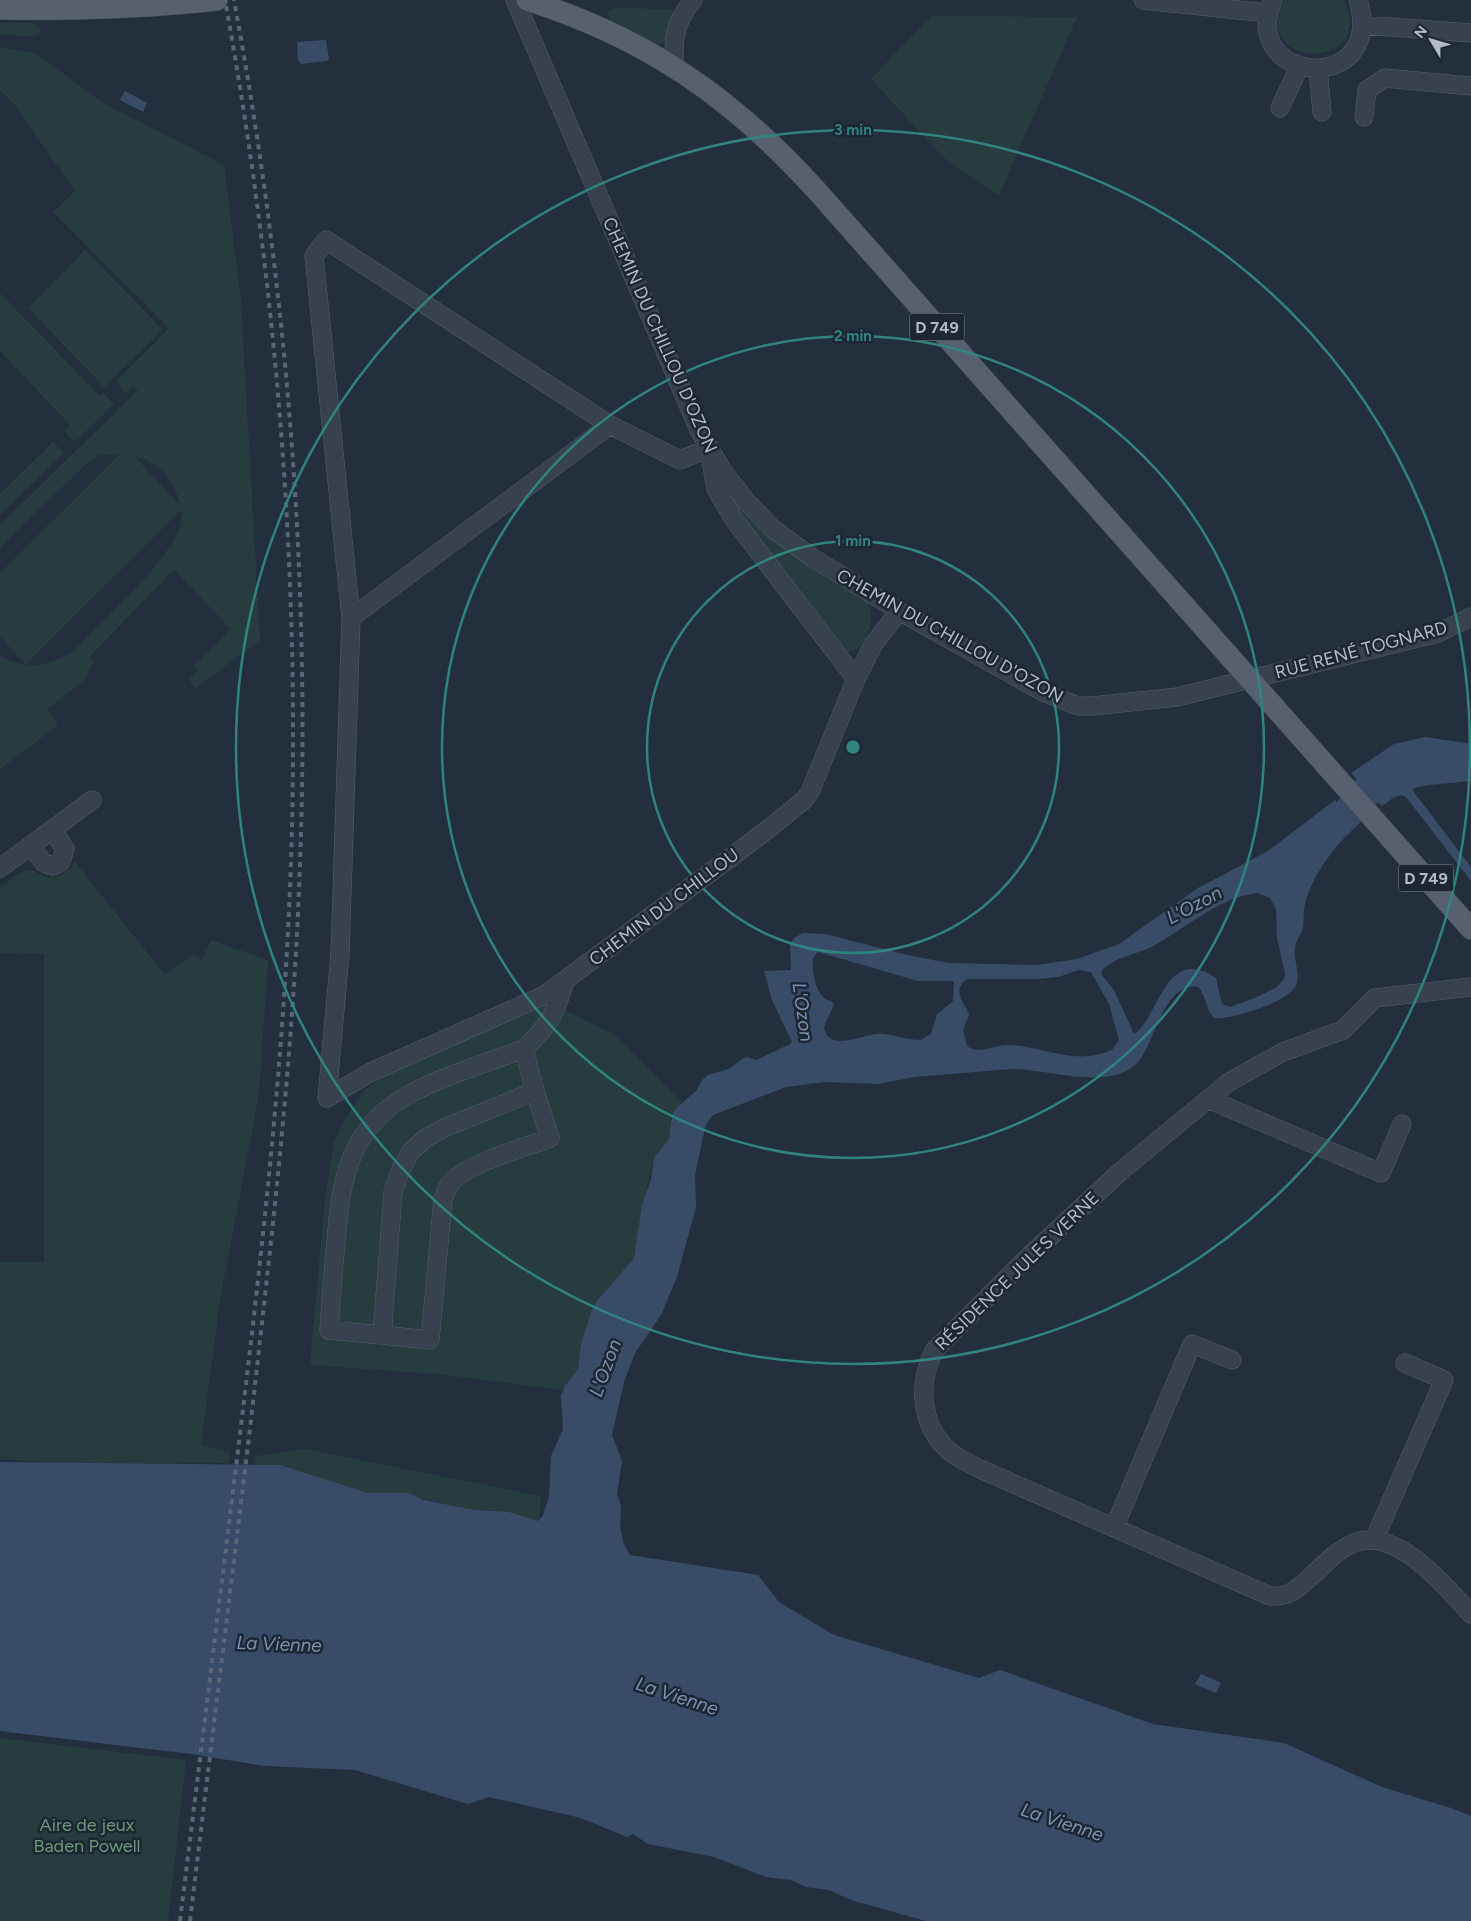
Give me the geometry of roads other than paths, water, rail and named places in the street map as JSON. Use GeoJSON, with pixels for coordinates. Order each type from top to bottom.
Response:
{"type":"FeatureCollection","features":[{"type":"Feature","properties":{"kind":"main road"},"geometry":{"type":"LineString","coordinates":[[0,9],[110,10],[153,8],[217,0]]}},
{"type":"Feature","properties":{"kind":"main road","name":"D 749"},"geometry":{"type":"LineString","coordinates":[[527,0],[585,21],[634,44],[675,67],[732,108],[788,158],[1471,929]]}},
{"type":"Feature","properties":{"kind":"street","name":"CHEMIN DU CHILLOU D'OZON"},"geometry":{"type":"LineString","coordinates":[[515,0],[699,430],[722,470],[747,502],[773,529],[813,558],[899,611],[1042,692],[1078,706],[1093,706],[1177,696],[1250,680]]}},
{"type":"Feature","properties":{"kind":"street"},"geometry":{"type":"LineString","coordinates":[[675,67],[673,41],[676,29],[680,17],[693,0]]}},
{"type":"Feature","properties":{"kind":"street"},"geometry":{"type":"LineString","coordinates":[[1143,0],[1270,7],[1267,30],[1273,46],[1285,59],[1299,67],[1318,70],[1334,66],[1351,53],[1360,39],[1363,25],[1358,0]]}},
{"type":"Feature","properties":{"kind":"street"},"geometry":{"type":"LineString","coordinates":[[1363,25],[1471,33]]}},
{"type":"Feature","properties":{"kind":"street"},"geometry":{"type":"LineString","coordinates":[[1280,108],[1299,67]]}},
{"type":"Feature","properties":{"kind":"street"},"geometry":{"type":"LineString","coordinates":[[1318,70],[1322,112]]}},
{"type":"Feature","properties":{"kind":"street"},"geometry":{"type":"LineString","coordinates":[[1364,117],[1367,90],[1385,78],[1471,86]]}},
{"type":"Feature","properties":{"kind":"street"},"geometry":{"type":"LineString","coordinates":[[352,618],[314,256],[326,240],[610,425],[680,460],[709,448],[716,489],[735,521],[856,679]]}},
{"type":"Feature","properties":{"kind":"street"},"geometry":{"type":"LineString","coordinates":[[352,618],[610,425]]}},
{"type":"Feature","properties":{"kind":"street","name":"CHEMIN DU CHILLOU"},"geometry":{"type":"LineString","coordinates":[[352,618],[341,944],[336,1016],[327,1098],[371,1072],[545,995],[758,838],[803,802],[810,792],[856,679],[873,645],[899,611]]}},
{"type":"Feature","properties":{"kind":"street","name":"RUE RENÉ TOGNARD"},"geometry":{"type":"LineString","coordinates":[[1250,680],[1438,633],[1471,617]]}},
{"type":"Feature","properties":{"kind":"street"},"geometry":{"type":"LineString","coordinates":[[0,868],[92,800]]}},
{"type":"Feature","properties":{"kind":"street"},"geometry":{"type":"LineString","coordinates":[[30,846],[44,863],[53,866],[61,862],[65,849],[52,829]]}},
{"type":"Feature","properties":{"kind":"street"},"geometry":{"type":"LineString","coordinates":[[524,1049],[550,1138],[470,1169],[455,1177],[447,1188],[443,1199],[430,1340],[329,1330],[339,1197],[351,1155],[360,1139],[373,1123],[409,1094],[524,1049],[546,1028],[558,1006],[564,981]]}},
{"type":"Feature","properties":{"kind":"street","name":"RÉSIDENCE JULES VERNE"},"geometry":{"type":"LineString","coordinates":[[1374,1540],[1354,1543],[1335,1555],[1295,1591],[1284,1597],[1270,1596],[980,1469],[956,1456],[944,1446],[927,1418],[923,1399],[926,1367],[934,1351],[1026,1259],[1121,1170],[1229,1082],[1283,1052],[1343,1030],[1375,998],[1471,986]]}},
{"type":"Feature","properties":{"kind":"street"},"geometry":{"type":"LineString","coordinates":[[382,1335],[393,1192],[401,1169],[411,1151],[426,1138],[444,1128],[535,1091]]}},
{"type":"Feature","properties":{"kind":"street"},"geometry":{"type":"LineString","coordinates":[[1208,1099],[1381,1173],[1402,1124]]}},
{"type":"Feature","properties":{"kind":"street"},"geometry":{"type":"LineString","coordinates":[[1114,1528],[1192,1344],[1232,1360]]}},
{"type":"Feature","properties":{"kind":"street"},"geometry":{"type":"LineString","coordinates":[[1405,1363],[1444,1380],[1374,1540],[1408,1555],[1424,1566],[1471,1614]]}},
{"type":"Feature","properties":{"kind":"water"},"geometry":{"type":"Polygon","coordinates":[[[326,40],[329,59],[327,61],[301,64],[298,60],[297,42],[326,40]]]}},
{"type":"Feature","properties":{"kind":"water"},"geometry":{"type":"Polygon","coordinates":[[[125,91],[147,103],[143,112],[120,100],[125,91]]]}},
{"type":"Feature","properties":{"kind":"water"},"geometry":{"type":"Polygon","coordinates":[[[1426,737],[1471,744],[1471,781],[1429,785],[1414,788],[1413,791],[1471,867],[1471,881],[1406,797],[1402,795],[1394,797],[1382,806],[1351,773],[1394,744],[1426,737]]]}},
{"type":"Feature","properties":{"kind":"water","name":"La Vienne"},"geometry":{"type":"Polygon","coordinates":[[[1335,800],[1357,825],[1325,861],[1308,893],[1302,930],[1295,948],[1297,981],[1296,985],[1283,998],[1246,1013],[1214,1018],[1198,987],[1187,988],[1178,993],[1170,1002],[1140,1060],[1128,1070],[1113,1075],[1079,1077],[1011,1069],[915,1077],[878,1084],[825,1082],[786,1087],[713,1115],[707,1123],[704,1132],[695,1175],[696,1207],[677,1277],[661,1315],[635,1353],[624,1382],[612,1435],[622,1461],[617,1494],[621,1506],[620,1525],[623,1542],[630,1555],[758,1575],[779,1602],[834,1635],[979,1678],[1000,1670],[1153,1724],[1284,1743],[1382,1787],[1471,1816],[1471,1921],[926,1921],[851,1900],[829,1890],[806,1887],[791,1880],[766,1877],[714,1857],[648,1844],[633,1834],[627,1837],[581,1818],[489,1797],[468,1804],[355,1770],[265,1766],[191,1754],[0,1731],[0,1462],[280,1465],[368,1493],[409,1493],[424,1500],[475,1510],[509,1512],[538,1521],[543,1516],[549,1496],[551,1456],[563,1429],[561,1396],[565,1386],[578,1369],[581,1344],[591,1312],[597,1301],[634,1258],[642,1205],[651,1179],[654,1158],[669,1139],[672,1116],[676,1108],[696,1091],[702,1080],[708,1075],[729,1069],[747,1057],[756,1060],[792,1042],[772,1000],[764,971],[791,970],[790,944],[794,938],[803,933],[825,934],[907,955],[948,963],[1037,965],[1077,959],[1119,944],[1198,888],[1268,851],[1335,800]],[[1257,893],[1228,901],[1202,915],[1164,940],[1145,950],[1119,959],[1102,970],[1101,974],[1114,990],[1134,1034],[1143,1025],[1174,976],[1185,970],[1199,970],[1216,978],[1222,1004],[1230,1007],[1255,998],[1277,987],[1284,979],[1285,974],[1277,938],[1276,909],[1270,898],[1257,893]],[[818,952],[813,958],[813,974],[818,990],[824,998],[834,1004],[824,1027],[827,1035],[833,1040],[849,1040],[882,1034],[921,1040],[931,1034],[937,1014],[953,1001],[954,981],[918,981],[818,952]],[[1079,970],[1058,977],[1038,979],[967,979],[962,984],[959,993],[969,1015],[963,1030],[967,1046],[971,1049],[980,1050],[1005,1045],[1019,1046],[1071,1056],[1097,1055],[1112,1050],[1119,1040],[1109,1004],[1091,972],[1079,970]]]}},
{"type":"Feature","properties":{"kind":"water"},"geometry":{"type":"Polygon","coordinates":[[[1201,1674],[1221,1683],[1216,1693],[1195,1684],[1201,1674]]]}},
{"type":"Feature","properties":{"kind":"waterway","name":"L'Ozon"},"geometry":{"type":"LineString","coordinates":[[1314,843],[1347,814],[1367,791],[1395,773],[1421,761],[1471,763]]}},
{"type":"Feature","properties":{"kind":"railway"},"geometry":{"type":"LineString","coordinates":[[180,1921],[262,1245],[282,1032],[290,889],[293,778],[289,554],[282,443],[272,331],[259,220],[244,110],[225,0]]}},
{"type":"Feature","properties":{"kind":"railway"},"geometry":{"type":"LineString","coordinates":[[190,1921],[251,1420],[280,1155],[296,956],[302,778],[302,666],[292,443],[282,331],[269,220],[234,0]]}},
{"type":"Feature","properties":{"kind":"park label","name":"Aire de jeux Baden Powell"},"geometry":{"type":"Point","coordinates":[87,1835]}}]}
